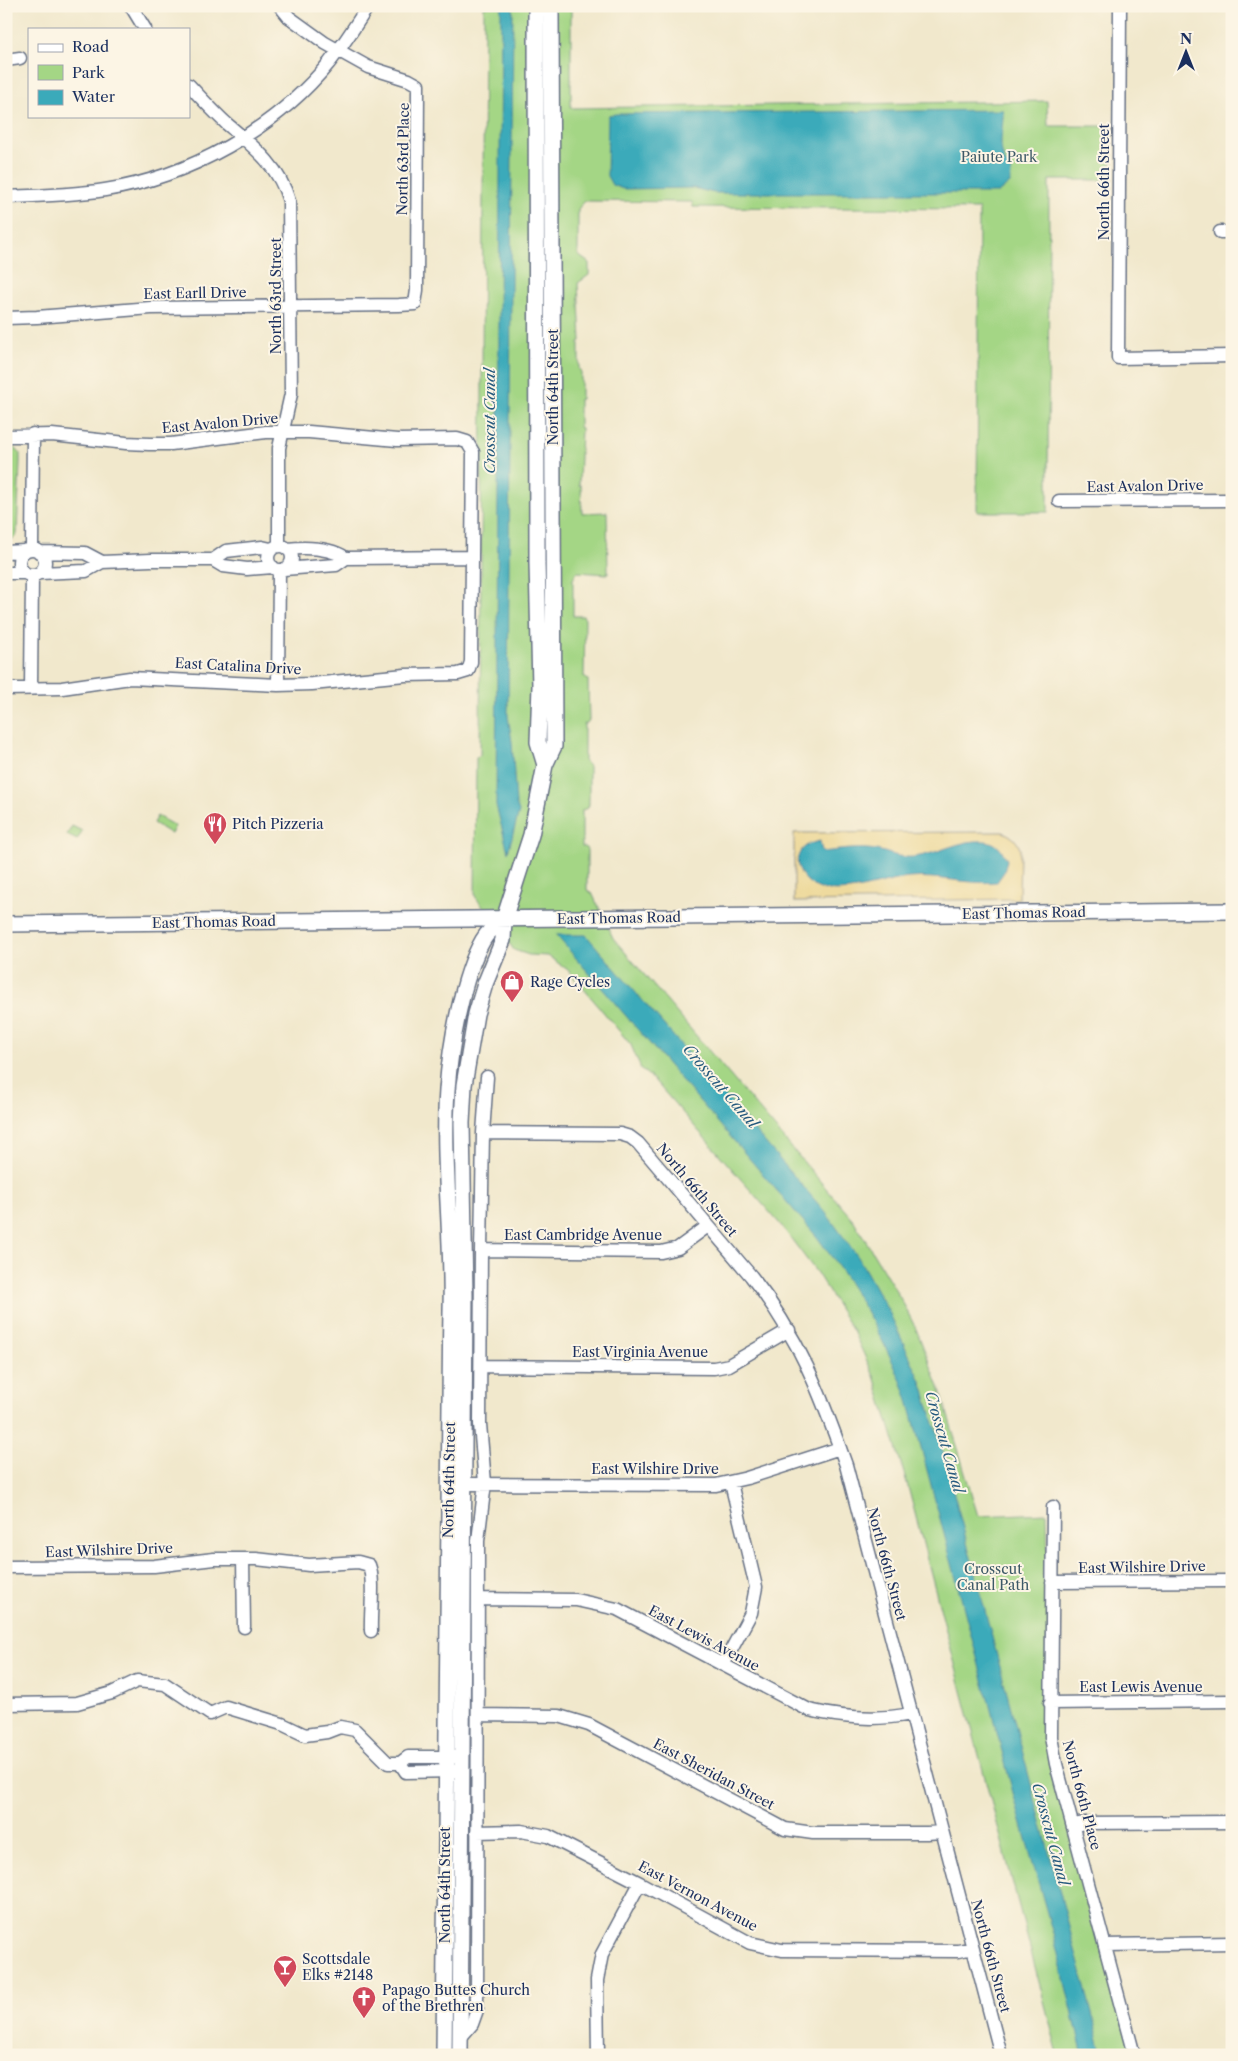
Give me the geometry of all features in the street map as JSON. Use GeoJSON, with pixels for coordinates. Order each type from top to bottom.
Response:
{"type":"FeatureCollection","features":[{"type":"Feature","properties":{"kind":"main road","name":"North 64th Street"},"geometry":{"type":"LineString","coordinates":[[536,6],[537,563],[540,686],[538,742],[545,765]]}},
{"type":"Feature","properties":{"kind":"main road","name":"North 64th Street"},"geometry":{"type":"LineString","coordinates":[[460,2055],[465,1295],[462,1114],[467,1061],[476,1014],[484,984],[503,940],[504,919],[532,835],[545,765],[554,746],[551,6]]}},
{"type":"Feature","properties":{"kind":"main road","name":"East Thomas Road"},"geometry":{"type":"LineString","coordinates":[[6,924],[1232,911]]}},
{"type":"Feature","properties":{"kind":"main road","name":"North 64th Street"},"geometry":{"type":"LineString","coordinates":[[444,2055],[448,1484],[452,1289],[446,1113],[452,1056],[465,990],[483,940],[504,919]]}},
{"type":"Feature","properties":{"kind":"main road"},"geometry":{"type":"LineString","coordinates":[[446,1113],[462,1114]]}},
{"type":"Feature","properties":{"kind":"main road"},"geometry":{"type":"LineString","coordinates":[[448,1484],[464,1484]]}},
{"type":"Feature","properties":{"kind":"street"},"geometry":{"type":"LineString","coordinates":[[131,6],[144,28]]}},
{"type":"Feature","properties":{"kind":"street","name":"North 63rd Place"},"geometry":{"type":"LineString","coordinates":[[280,6],[289,17],[325,43],[368,67],[409,80],[418,85],[417,290],[415,304]]}},
{"type":"Feature","properties":{"kind":"street"},"geometry":{"type":"LineString","coordinates":[[6,196],[39,196],[105,190],[142,181],[201,160],[259,128],[296,96],[329,63],[368,6]]}},
{"type":"Feature","properties":{"kind":"street","name":"North 66th Street"},"geometry":{"type":"LineString","coordinates":[[1120,6],[1118,358],[1232,356]]}},
{"type":"Feature","properties":{"kind":"street"},"geometry":{"type":"LineString","coordinates":[[6,60],[20,58]]}},
{"type":"Feature","properties":{"kind":"street","name":"North 63rd Street"},"geometry":{"type":"LineString","coordinates":[[190,86],[226,123],[270,162],[286,188],[291,216],[291,394],[279,448],[279,548]]}},
{"type":"Feature","properties":{"kind":"street","name":"East Earll Drive"},"geometry":{"type":"LineString","coordinates":[[6,318],[151,308],[415,304]]}},
{"type":"Feature","properties":{"kind":"street","name":"East Avalon Drive"},"geometry":{"type":"LineString","coordinates":[[6,436],[33,434],[150,444],[171,444],[247,433],[282,432],[309,432],[397,440],[458,439],[467,442],[473,452],[472,557]]}},
{"type":"Feature","properties":{"kind":"street"},"geometry":{"type":"LineString","coordinates":[[32,551],[33,434]]}},
{"type":"Feature","properties":{"kind":"street","name":"East Avalon Drive"},"geometry":{"type":"LineString","coordinates":[[1059,502],[1232,500]]}},
{"type":"Feature","properties":{"kind":"street"},"geometry":{"type":"LineString","coordinates":[[6,573],[32,574],[86,570],[102,562],[212,560],[226,551],[262,547],[317,548],[336,552],[346,558],[472,557]]}},
{"type":"Feature","properties":{"kind":"street"},"geometry":{"type":"LineString","coordinates":[[278,685],[279,569],[268,559],[279,548]]}},
{"type":"Feature","properties":{"kind":"street"},"geometry":{"type":"LineString","coordinates":[[279,548],[292,558],[290,564],[279,569]]}},
{"type":"Feature","properties":{"kind":"street"},"geometry":{"type":"LineString","coordinates":[[31,689],[32,574],[45,562],[32,551]]}},
{"type":"Feature","properties":{"kind":"street"},"geometry":{"type":"LineString","coordinates":[[32,551],[21,554],[18,562],[19,567],[32,574]]}},
{"type":"Feature","properties":{"kind":"street"},"geometry":{"type":"LineString","coordinates":[[6,552],[85,553],[102,562]]}},
{"type":"Feature","properties":{"kind":"street","name":"East Catalina Drive"},"geometry":{"type":"LineString","coordinates":[[6,689],[62,688],[130,678],[278,685],[417,675],[458,674],[468,671],[471,662],[472,557]]}},
{"type":"Feature","properties":{"kind":"street"},"geometry":{"type":"LineString","coordinates":[[212,560],[222,566],[279,569],[336,565],[346,558]]}},
{"type":"Feature","properties":{"kind":"street"},"geometry":{"type":"LineString","coordinates":[[460,2038],[476,2016],[478,2010],[478,1541],[485,1483],[480,1434],[482,1133],[487,1077]]}},
{"type":"Feature","properties":{"kind":"street","name":"North 66th Street"},"geometry":{"type":"LineString","coordinates":[[482,1133],[620,1134],[630,1137],[638,1143],[765,1294],[789,1330],[817,1385],[846,1465],[1001,2055]]}},
{"type":"Feature","properties":{"kind":"street","name":"East Cambridge Avenue"},"geometry":{"type":"LineString","coordinates":[[481,1250],[661,1252],[678,1248],[708,1226]]}},
{"type":"Feature","properties":{"kind":"street","name":"East Virginia Avenue"},"geometry":{"type":"LineString","coordinates":[[481,1366],[714,1368],[737,1361],[789,1330]]}},
{"type":"Feature","properties":{"kind":"street","name":"East Wilshire Drive"},"geometry":{"type":"LineString","coordinates":[[464,1484],[716,1485],[730,1483],[840,1448]]}},
{"type":"Feature","properties":{"kind":"street"},"geometry":{"type":"LineString","coordinates":[[723,1665],[751,1614],[756,1587],[730,1483]]}},
{"type":"Feature","properties":{"kind":"street","name":"North 66th Place"},"geometry":{"type":"LineString","coordinates":[[1052,1507],[1050,1703],[1053,1749],[1134,2055]]}},
{"type":"Feature","properties":{"kind":"street"},"geometry":{"type":"LineString","coordinates":[[243,1559],[244,1627]]}},
{"type":"Feature","properties":{"kind":"street","name":"East Wilshire Drive"},"geometry":{"type":"LineString","coordinates":[[6,1567],[154,1566],[201,1560],[243,1559],[309,1565],[358,1562],[369,1565],[373,1575],[370,1612],[371,1631]]}},
{"type":"Feature","properties":{"kind":"street","name":"East Wilshire Drive"},"geometry":{"type":"LineString","coordinates":[[1052,1582],[1232,1581]]}},
{"type":"Feature","properties":{"kind":"street","name":"East Lewis Avenue"},"geometry":{"type":"LineString","coordinates":[[479,1599],[576,1600],[617,1609],[808,1710],[843,1718],[894,1717],[911,1714]]}},
{"type":"Feature","properties":{"kind":"street"},"geometry":{"type":"LineString","coordinates":[[6,1704],[77,1703],[112,1694],[137,1681],[165,1684],[210,1714],[226,1707],[282,1724],[305,1736],[327,1732],[340,1727],[355,1730],[388,1763],[400,1763],[408,1757],[446,1764],[462,1764]]}},
{"type":"Feature","properties":{"kind":"street","name":"East Lewis Avenue"},"geometry":{"type":"LineString","coordinates":[[1050,1703],[1232,1702]]}},
{"type":"Feature","properties":{"kind":"street","name":"East Sheridan Street"},"geometry":{"type":"LineString","coordinates":[[478,1715],[559,1716],[589,1725],[785,1829],[813,1833],[942,1832]]}},
{"type":"Feature","properties":{"kind":"street"},"geometry":{"type":"LineString","coordinates":[[1074,1825],[1085,1823],[1232,1822]]}},
{"type":"Feature","properties":{"kind":"street","name":"East Vernon Avenue"},"geometry":{"type":"LineString","coordinates":[[477,1832],[520,1831],[548,1836],[640,1883],[750,1943],[766,1948],[782,1950],[914,1951],[958,1951],[973,1948]]}},
{"type":"Feature","properties":{"kind":"street"},"geometry":{"type":"LineString","coordinates":[[598,2055],[597,1980],[602,1954],[640,1883]]}},
{"type":"Feature","properties":{"kind":"street"},"geometry":{"type":"LineString","coordinates":[[1104,1945],[1232,1943]]}},
{"type":"Feature","properties":{"kind":"green space"},"geometry":{"type":"Polygon","coordinates":[[[484,6],[571,6],[571,108],[1047,101],[1048,126],[1111,126],[1111,180],[1049,180],[1048,512],[977,512],[979,209],[693,207],[692,202],[585,201],[578,209],[578,255],[589,263],[589,275],[578,283],[581,341],[579,342],[581,399],[579,399],[579,427],[581,428],[579,485],[581,486],[582,513],[607,512],[608,574],[577,572],[573,579],[573,616],[583,616],[585,619],[584,677],[588,680],[589,720],[584,724],[584,761],[589,766],[589,804],[588,808],[582,810],[582,847],[585,847],[587,850],[587,890],[592,893],[613,938],[854,1221],[902,1301],[916,1329],[941,1392],[978,1516],[1047,1513],[1051,1737],[1134,2055],[1001,2055],[1001,2053],[1058,2054],[907,1483],[874,1376],[853,1331],[817,1273],[780,1224],[654,1080],[641,1069],[631,1045],[568,970],[548,956],[529,955],[514,950],[475,896],[476,758],[480,755],[484,6]]]}},
{"type":"Feature","properties":{"kind":"green space"},"geometry":{"type":"Polygon","coordinates":[[[12,446],[20,453],[17,534],[14,538],[6,541],[6,447],[12,446]]]}},
{"type":"Feature","properties":{"kind":"green space"},"geometry":{"type":"Polygon","coordinates":[[[157,816],[175,826],[171,834],[153,823],[157,816]]]}},
{"type":"Feature","properties":{"kind":"green space"},"geometry":{"type":"Polygon","coordinates":[[[72,826],[82,831],[77,840],[67,835],[72,826]]]}},
{"type":"Feature","properties":{"kind":"sand"},"geometry":{"type":"Polygon","coordinates":[[[1003,832],[1014,839],[1020,849],[1019,899],[794,902],[794,833],[1003,832]]]}},
{"type":"Feature","properties":{"kind":"water"},"geometry":{"type":"Polygon","coordinates":[[[501,6],[513,6],[508,716],[512,742],[516,804],[519,812],[508,852],[496,805],[501,6]]]}},
{"type":"Feature","properties":{"kind":"water"},"geometry":{"type":"Polygon","coordinates":[[[1003,110],[1002,151],[1004,161],[1011,171],[1010,183],[998,193],[714,193],[693,188],[623,189],[612,185],[607,176],[608,116],[616,114],[1003,110]]]}},
{"type":"Feature","properties":{"kind":"water"},"geometry":{"type":"Polygon","coordinates":[[[820,841],[822,852],[870,849],[898,856],[914,857],[966,842],[985,841],[999,847],[1007,860],[1004,872],[997,882],[986,883],[920,877],[842,891],[831,891],[821,889],[808,882],[803,877],[798,864],[800,852],[808,845],[820,841]]]}},
{"type":"Feature","properties":{"kind":"water"},"geometry":{"type":"Polygon","coordinates":[[[556,935],[586,935],[826,1213],[858,1257],[890,1314],[921,1381],[944,1456],[1103,2055],[1083,2055],[1053,1934],[1016,1804],[911,1410],[901,1381],[874,1324],[853,1289],[817,1237],[556,935]]]}},
{"type":"Feature","properties":{"kind":"place","name":"Pitch Pizzeria"},"geometry":{"type":"Point","coordinates":[215,845]}},
{"type":"Feature","properties":{"kind":"place","name":"Rage Cycles"},"geometry":{"type":"Point","coordinates":[512,1003]}},
{"type":"Feature","properties":{"kind":"place","name":"Scottsdale Elks #2148"},"geometry":{"type":"Point","coordinates":[285,1988]}},
{"type":"Feature","properties":{"kind":"place","name":"Papago Buttes Church of the Brethren"},"geometry":{"type":"Point","coordinates":[364,2019]}},
{"type":"Feature","properties":{"kind":"park label","name":"Paiute Park"},"geometry":{"type":"Point","coordinates":[999,157]}},
{"type":"Feature","properties":{"kind":"park label","name":"Crosscut Canal Path"},"geometry":{"type":"Point","coordinates":[993,1578]}},
{"type":"Feature","properties":{"kind":"water label","name":"Crosscut Canal"},"geometry":{"type":"Point","coordinates":[489,421]}},
{"type":"Feature","properties":{"kind":"water label","name":"Crosscut Canal"},"geometry":{"type":"Point","coordinates":[721,1086]}},
{"type":"Feature","properties":{"kind":"water label","name":"Crosscut Canal"},"geometry":{"type":"Point","coordinates":[945,1442]}},
{"type":"Feature","properties":{"kind":"water label","name":"Crosscut Canal"},"geometry":{"type":"Point","coordinates":[1051,1834]}}]}
